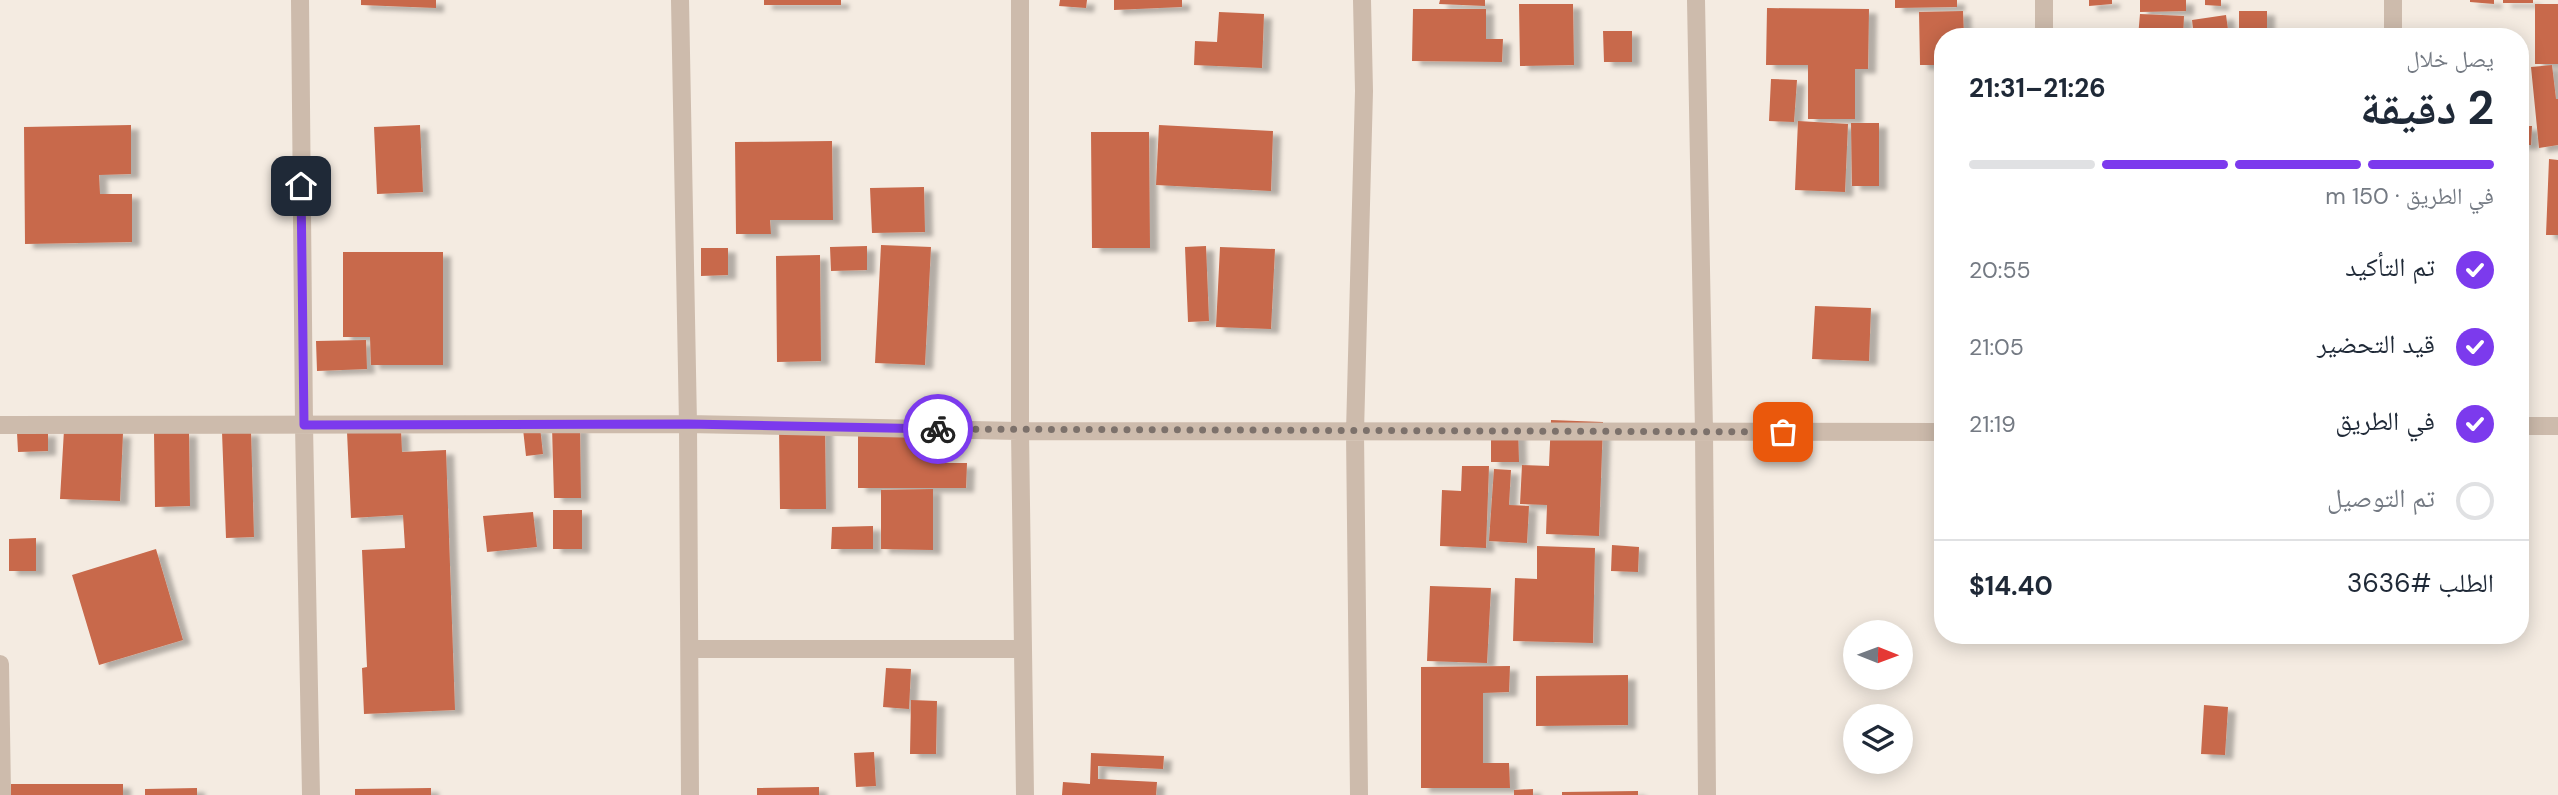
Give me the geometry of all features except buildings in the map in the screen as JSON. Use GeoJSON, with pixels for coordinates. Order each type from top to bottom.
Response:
{"type":"FeatureCollection","features":[{"type":"Feature","properties":{"kind":"street"},"geometry":{"type":"LineString","coordinates":[[300,0],[311,795]]}},
{"type":"Feature","properties":{"kind":"street"},"geometry":{"type":"LineString","coordinates":[[680,0],[691,649],[690,795]]}},
{"type":"Feature","properties":{"kind":"street"},"geometry":{"type":"LineString","coordinates":[[1020,0],[1020,431],[1025,795]]}},
{"type":"Feature","properties":{"kind":"street"},"geometry":{"type":"LineString","coordinates":[[1359,795],[1355,432],[1364,91],[1362,0]]}},
{"type":"Feature","properties":{"kind":"street"},"geometry":{"type":"LineString","coordinates":[[1696,0],[1707,795]]}},
{"type":"Feature","properties":{"kind":"street"},"geometry":{"type":"LineString","coordinates":[[2044,0],[2044,28]]}},
{"type":"Feature","properties":{"kind":"street"},"geometry":{"type":"LineString","coordinates":[[2393,0],[2393,28]]}},
{"type":"Feature","properties":{"kind":"street"},"geometry":{"type":"LineString","coordinates":[[0,425],[688,424],[1020,431],[1934,432]]}},
{"type":"Feature","properties":{"kind":"street"},"geometry":{"type":"LineString","coordinates":[[2529,426],[2558,426]]}},
{"type":"Feature","properties":{"kind":"street"},"geometry":{"type":"LineString","coordinates":[[691,649],[1022,649]]}},
{"type":"Feature","properties":{"kind":"street"},"geometry":{"type":"LineString","coordinates":[[0,664],[2,795]]}},
{"type":"Feature","properties":{"kind":"way so far"},"geometry":{"type":"LineString","coordinates":[[938,429],[1783,432]]}},
{"type":"Feature","properties":{"kind":"route"},"geometry":{"type":"LineString","coordinates":[[301,186],[304,425],[688,424],[938,429]]}}]}
